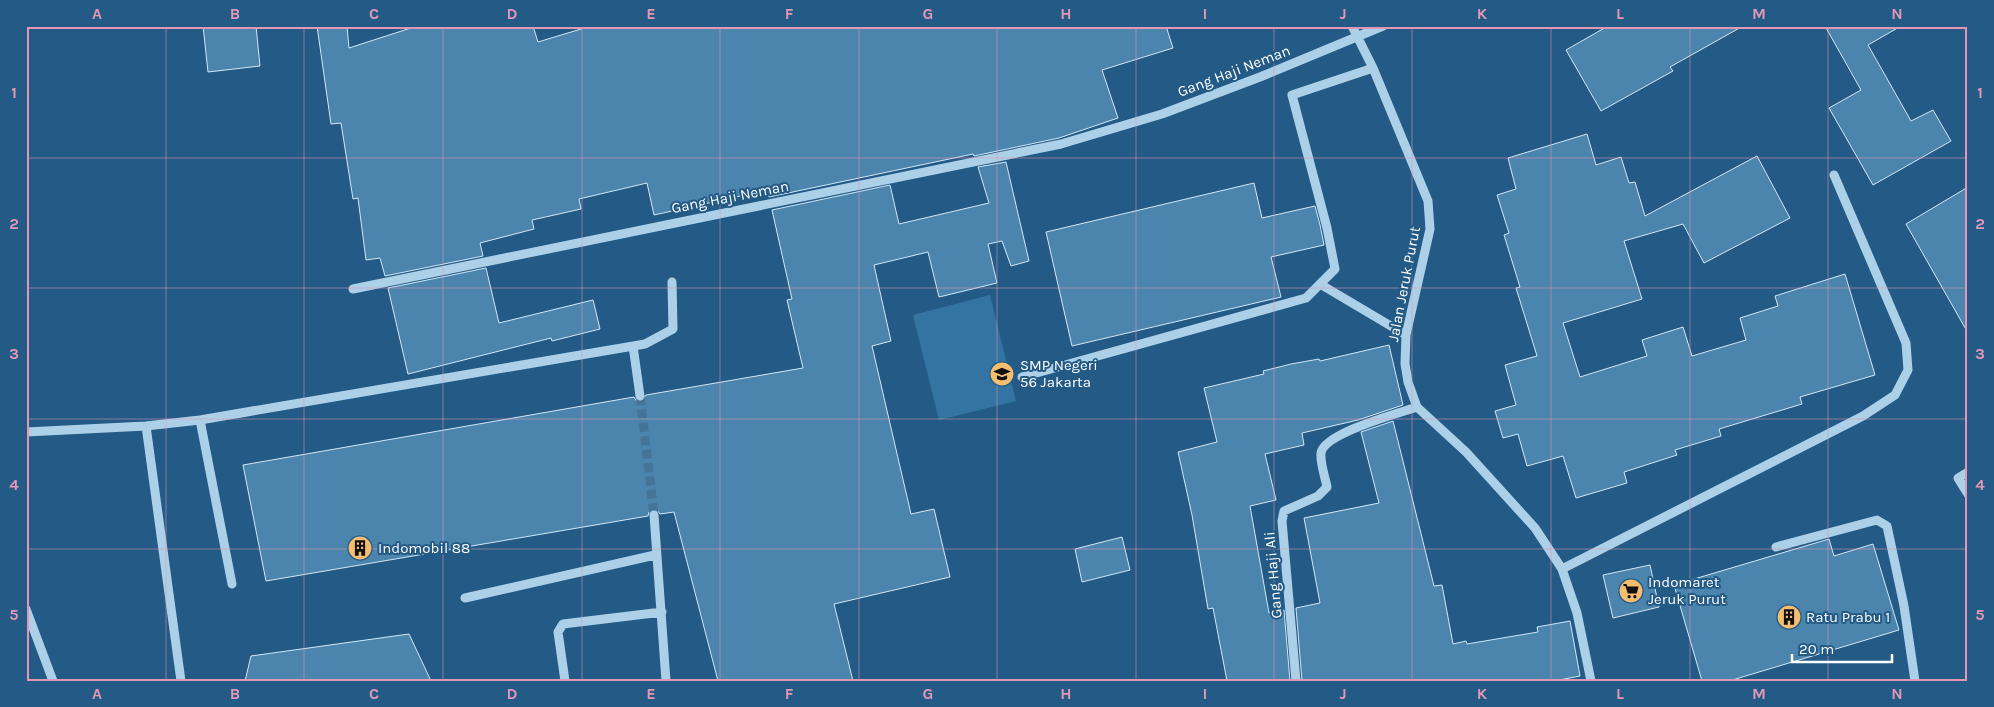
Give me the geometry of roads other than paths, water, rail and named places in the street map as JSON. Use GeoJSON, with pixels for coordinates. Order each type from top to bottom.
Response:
{"type":"FeatureCollection","features":[{"type":"Feature","properties":{"kind":"street","name":"Jalan Jeruk Purut"},"geometry":{"type":"LineString","coordinates":[[1352,26],[1373,68],[1428,201],[1430,228],[1406,335],[1405,364],[1408,382],[1418,407],[1466,452],[1534,528],[1562,569],[1577,614],[1592,681]]}},
{"type":"Feature","properties":{"kind":"street","name":"Gang Haji Neman"},"geometry":{"type":"LineString","coordinates":[[353,289],[1061,144],[1162,114],[1251,81],[1383,26]]}},
{"type":"Feature","properties":{"kind":"street"},"geometry":{"type":"LineString","coordinates":[[1022,377],[1306,298],[1335,269],[1327,228],[1292,95],[1373,68]]}},
{"type":"Feature","properties":{"kind":"street"},"geometry":{"type":"LineString","coordinates":[[1562,569],[1863,416],[1895,395],[1908,370],[1906,343],[1834,175]]}},
{"type":"Feature","properties":{"kind":"street"},"geometry":{"type":"LineString","coordinates":[[26,432],[146,426],[200,420],[645,344],[672,329],[672,282]]}},
{"type":"Feature","properties":{"kind":"street"},"geometry":{"type":"LineString","coordinates":[[1320,284],[1406,335]]}},
{"type":"Feature","properties":{"kind":"street"},"geometry":{"type":"LineString","coordinates":[[633,346],[640,396]]}},
{"type":"Feature","properties":{"kind":"street","name":"Gang Haji Ali"},"geometry":{"type":"LineString","coordinates":[[1296,681],[1282,521],[1284,511],[1318,496],[1327,487],[1321,453],[1325,445],[1338,436],[1418,407]]}},
{"type":"Feature","properties":{"kind":"street"},"geometry":{"type":"LineString","coordinates":[[200,420],[232,584]]}},
{"type":"Feature","properties":{"kind":"street"},"geometry":{"type":"LineString","coordinates":[[146,426],[181,681]]}},
{"type":"Feature","properties":{"kind":"street"},"geometry":{"type":"LineString","coordinates":[[1968,472],[1958,478],[1968,494]]}},
{"type":"Feature","properties":{"kind":"street"},"geometry":{"type":"LineString","coordinates":[[654,515],[655,555],[662,612],[666,681]]}},
{"type":"Feature","properties":{"kind":"street"},"geometry":{"type":"LineString","coordinates":[[1776,547],[1877,520],[1887,526],[1904,606],[1915,681]]}},
{"type":"Feature","properties":{"kind":"street"},"geometry":{"type":"LineString","coordinates":[[465,598],[655,555]]}},
{"type":"Feature","properties":{"kind":"street"},"geometry":{"type":"LineString","coordinates":[[26,609],[53,681]]}},
{"type":"Feature","properties":{"kind":"street"},"geometry":{"type":"LineString","coordinates":[[565,681],[558,632],[563,624],[662,612]]}},
{"type":"Feature","properties":{"kind":"tunnel"},"geometry":{"type":"LineString","coordinates":[[640,396],[654,515]]}},
{"type":"Feature","properties":{"kind":"place","name":"SMP Negeri 56 Jakarta"},"geometry":{"type":"Point","coordinates":[1002,374]}},
{"type":"Feature","properties":{"kind":"place","name":"Indomobil 88"},"geometry":{"type":"Point","coordinates":[360,548]}},
{"type":"Feature","properties":{"kind":"place","name":"Indomaret Jeruk Purut"},"geometry":{"type":"Point","coordinates":[1631,591]}},
{"type":"Feature","properties":{"kind":"place","name":"Ratu Prabu 1"},"geometry":{"type":"Point","coordinates":[1789,617]}}]}
